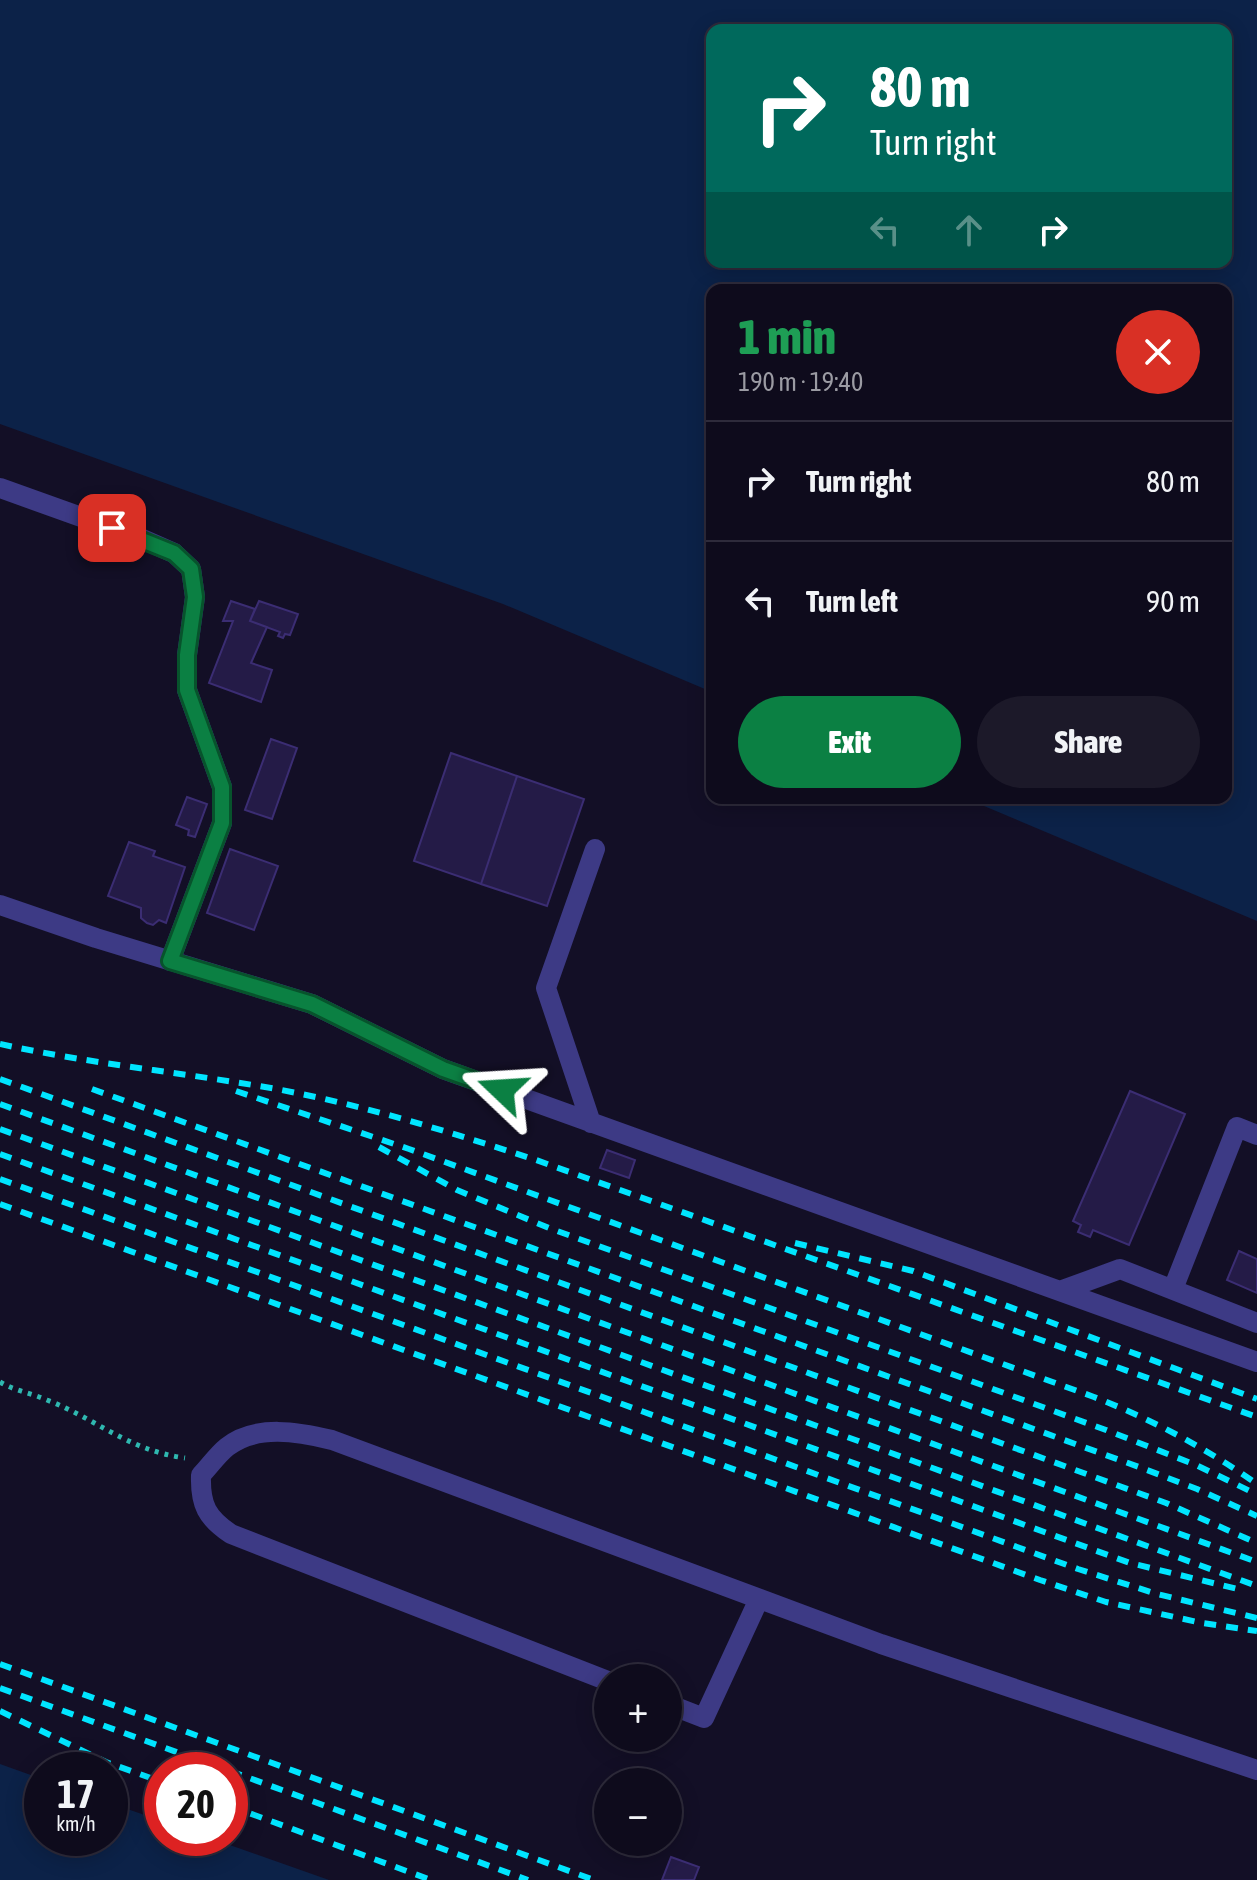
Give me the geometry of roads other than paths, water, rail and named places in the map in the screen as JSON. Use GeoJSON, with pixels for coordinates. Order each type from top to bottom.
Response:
{"type":"FeatureCollection","features":[{"type":"Feature","properties":{"kind":"lane"},"geometry":{"type":"LineString","coordinates":[[0,488],[140,538],[174,553],[191,569],[195,597],[187,655],[187,690],[222,787],[222,823],[170,961]]}},
{"type":"Feature","properties":{"kind":"lane"},"geometry":{"type":"LineString","coordinates":[[591,1123],[546,988],[595,849]]}},
{"type":"Feature","properties":{"kind":"lane"},"geometry":{"type":"LineString","coordinates":[[0,905],[312,1004],[443,1069],[1257,1362]]}},
{"type":"Feature","properties":{"kind":"lane"},"geometry":{"type":"LineString","coordinates":[[1173,1289],[1237,1127],[1257,1135]]}},
{"type":"Feature","properties":{"kind":"lane"},"geometry":{"type":"LineString","coordinates":[[1060,1291],[1120,1269],[1257,1323]]}},
{"type":"Feature","properties":{"kind":"lane"},"geometry":{"type":"LineString","coordinates":[[594,1676],[231,1534],[212,1521],[200,1495],[201,1475],[228,1446],[257,1434],[297,1432],[332,1440],[881,1644],[1257,1770]]}},
{"type":"Feature","properties":{"kind":"lane"},"geometry":{"type":"LineString","coordinates":[[682,1709],[704,1718],[759,1599]]}},
{"type":"Feature","properties":{"kind":"water"},"geometry":{"type":"Polygon","coordinates":[[[0,0],[1257,0],[1257,921],[979,804],[1232,804],[1232,284],[706,284],[706,689],[503,604],[0,424],[0,0]]]}},
{"type":"Feature","properties":{"kind":"water"},"geometry":{"type":"Polygon","coordinates":[[[0,1764],[24,1773],[24,1856],[128,1856],[128,1809],[144,1815],[144,1856],[248,1856],[248,1851],[329,1880],[0,1880],[0,1764]]]}},
{"type":"Feature","properties":{"kind":"railway"},"geometry":{"type":"LineString","coordinates":[[0,1044],[299,1094],[435,1128],[536,1160],[1257,1417]]}},
{"type":"Feature","properties":{"kind":"railway"},"geometry":{"type":"LineString","coordinates":[[0,1079],[1166,1503],[1257,1543]]}},
{"type":"Feature","properties":{"kind":"railway"},"geometry":{"type":"LineString","coordinates":[[92,1089],[1139,1467],[1257,1516]]}},
{"type":"Feature","properties":{"kind":"railway"},"geometry":{"type":"LineString","coordinates":[[236,1091],[409,1149],[1094,1397],[1178,1435],[1257,1484]]}},
{"type":"Feature","properties":{"kind":"railway"},"geometry":{"type":"LineString","coordinates":[[0,1104],[1257,1562]]}},
{"type":"Feature","properties":{"kind":"railway"},"geometry":{"type":"LineString","coordinates":[[0,1129],[1257,1586]]}},
{"type":"Feature","properties":{"kind":"railway"},"geometry":{"type":"LineString","coordinates":[[379,1147],[457,1190],[549,1228],[1106,1430],[1196,1465],[1252,1492]]}},
{"type":"Feature","properties":{"kind":"railway"},"geometry":{"type":"LineString","coordinates":[[0,1154],[1130,1563],[1242,1590]]}},
{"type":"Feature","properties":{"kind":"railway"},"geometry":{"type":"LineString","coordinates":[[0,1179],[1078,1569],[1157,1594],[1257,1618]]}},
{"type":"Feature","properties":{"kind":"railway"},"geometry":{"type":"LineString","coordinates":[[0,1204],[1040,1580],[1106,1602],[1202,1623],[1257,1631]]}},
{"type":"Feature","properties":{"kind":"railway"},"geometry":{"type":"LineString","coordinates":[[795,1243],[913,1271],[1257,1399]]}},
{"type":"Feature","properties":{"kind":"railway"},"geometry":{"type":"LineString","coordinates":[[0,1664],[594,1880]]}},
{"type":"Feature","properties":{"kind":"railway"},"geometry":{"type":"LineString","coordinates":[[0,1688],[176,1752]]}},
{"type":"Feature","properties":{"kind":"railway"},"geometry":{"type":"LineString","coordinates":[[0,1711],[106,1762],[144,1776]]}},
{"type":"Feature","properties":{"kind":"railway"},"geometry":{"type":"LineString","coordinates":[[248,1778],[528,1880]]}},
{"type":"Feature","properties":{"kind":"railway"},"geometry":{"type":"LineString","coordinates":[[248,1813],[431,1880]]}}]}
